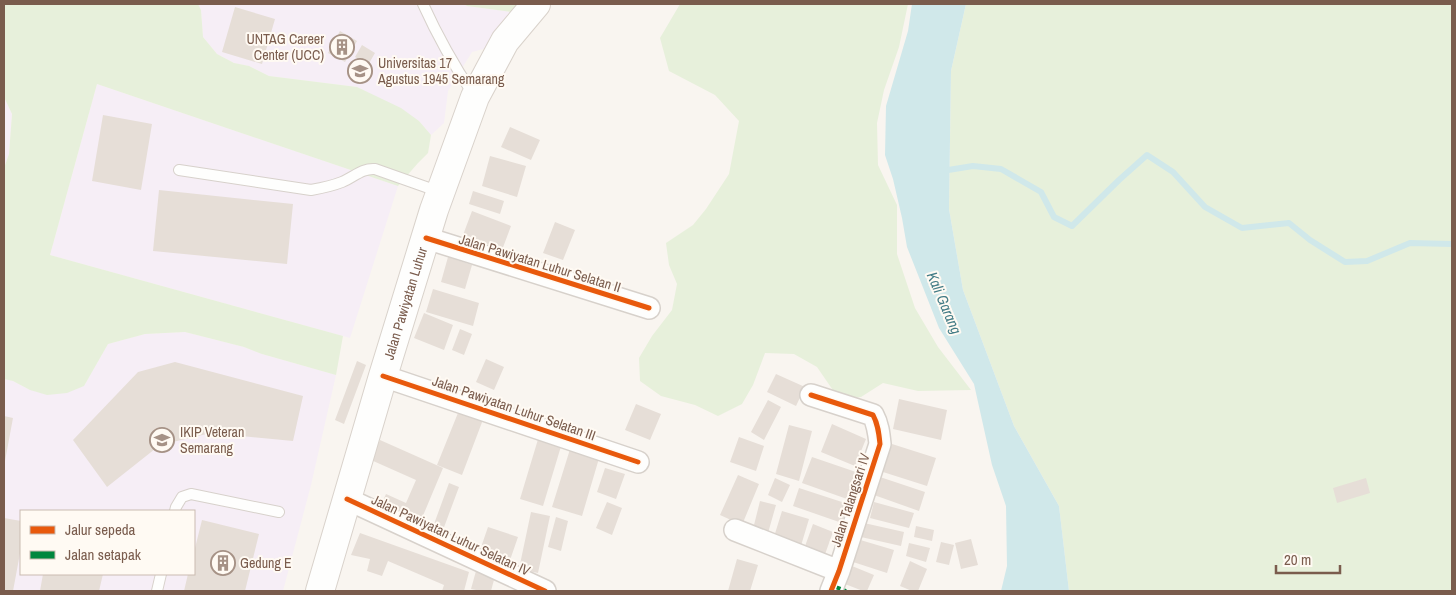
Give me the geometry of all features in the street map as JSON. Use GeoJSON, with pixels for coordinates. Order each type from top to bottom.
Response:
{"type":"FeatureCollection","features":[{"type":"Feature","properties":{"kind":"main road","name":"Jalan Pawiyatan Luhur"},"geometry":{"type":"LineString","coordinates":[[320,591],[434,210],[475,97],[505,41],[536,4]]}},
{"type":"Feature","properties":{"kind":"street","name":"Jalan Pawiyatan Luhur Selatan II"},"geometry":{"type":"LineString","coordinates":[[426,238],[648,308]]}},
{"type":"Feature","properties":{"kind":"street","name":"Jalan Pawiyatan Luhur Selatan III"},"geometry":{"type":"LineString","coordinates":[[383,376],[638,462]]}},
{"type":"Feature","properties":{"kind":"street","name":"Jalan Talangsari IV"},"geometry":{"type":"LineString","coordinates":[[811,395],[873,415],[877,422],[880,444],[837,585]]}},
{"type":"Feature","properties":{"kind":"street","name":"Jalan Pawiyatan Luhur Selatan IV"},"geometry":{"type":"LineString","coordinates":[[347,499],[545,591]]}},
{"type":"Feature","properties":{"kind":"street"},"geometry":{"type":"LineString","coordinates":[[735,530],[837,585]]}},
{"type":"Feature","properties":{"kind":"lane"},"geometry":{"type":"LineString","coordinates":[[423,4],[439,40],[475,97]]}},
{"type":"Feature","properties":{"kind":"lane"},"geometry":{"type":"LineString","coordinates":[[179,170],[310,190],[328,188],[368,168],[441,193]]}},
{"type":"Feature","properties":{"kind":"lane"},"geometry":{"type":"LineString","coordinates":[[175,510],[182,497],[191,494],[279,512]]}},
{"type":"Feature","properties":{"kind":"lane"},"geometry":{"type":"LineString","coordinates":[[157,591],[161,575]]}},
{"type":"Feature","properties":{"kind":"shaded area","name":"Universitas 17 Agustus 1945 Semarang"},"geometry":{"type":"Polygon","coordinates":[[[198,4],[464,4],[520,13],[491,47],[472,52],[448,91],[444,123],[431,135],[419,121],[357,87],[269,76],[249,66],[234,63],[217,54],[203,37],[201,10],[198,4]]]}},
{"type":"Feature","properties":{"kind":"shaded area"},"geometry":{"type":"Polygon","coordinates":[[[97,84],[398,186],[350,338],[50,255],[97,84]]]}},
{"type":"Feature","properties":{"kind":"shaded area"},"geometry":{"type":"Polygon","coordinates":[[[4,97],[12,114],[9,154],[4,168],[4,97]]]}},
{"type":"Feature","properties":{"kind":"shaded area","name":"IKIP Veteran Semarang"},"geometry":{"type":"Polygon","coordinates":[[[185,332],[244,347],[336,375],[311,485],[283,591],[4,591],[4,379],[13,381],[30,390],[84,386],[108,344],[145,334],[185,332]]]}},
{"type":"Feature","properties":{"kind":"green space"},"geometry":{"type":"Polygon","coordinates":[[[4,4],[198,4],[201,10],[203,37],[217,54],[234,63],[249,66],[269,76],[357,87],[401,108],[419,121],[431,135],[428,153],[398,186],[97,84],[50,255],[343,336],[336,375],[244,347],[185,332],[145,334],[108,344],[84,386],[67,393],[47,395],[4,379],[4,168],[9,154],[12,114],[4,97],[4,4]]]}},
{"type":"Feature","properties":{"kind":"green space"},"geometry":{"type":"Polygon","coordinates":[[[464,4],[529,4],[520,13],[464,4]]]}},
{"type":"Feature","properties":{"kind":"green space"},"geometry":{"type":"Polygon","coordinates":[[[680,4],[908,4],[899,47],[884,90],[877,123],[878,165],[897,205],[897,254],[915,308],[938,347],[971,390],[918,391],[883,383],[861,397],[839,399],[817,367],[794,354],[765,353],[753,385],[742,404],[718,416],[695,405],[661,396],[640,381],[639,358],[652,336],[672,310],[677,284],[669,265],[666,243],[693,225],[729,174],[739,121],[715,95],[669,71],[660,38],[680,4]]]}},
{"type":"Feature","properties":{"kind":"green space"},"geometry":{"type":"Polygon","coordinates":[[[966,4],[1452,4],[1452,591],[1069,591],[1059,506],[1014,426],[963,290],[949,209],[951,71],[966,4]]]}},
{"type":"Feature","properties":{"kind":"water","name":"Kali Garang"},"geometry":{"type":"Polygon","coordinates":[[[912,4],[966,4],[951,71],[949,209],[963,290],[1014,426],[1059,506],[1069,591],[1001,591],[1007,566],[1006,506],[992,465],[974,384],[939,328],[907,247],[893,179],[885,155],[886,106],[908,31],[912,4]]]}},
{"type":"Feature","properties":{"kind":"building"},"geometry":{"type":"Polygon","coordinates":[[[235,7],[275,19],[262,64],[222,52],[235,7]]]}},
{"type":"Feature","properties":{"kind":"building","name":"UNTAG Career Center (UCC)"},"geometry":{"type":"Polygon","coordinates":[[[340,31],[357,41],[345,62],[328,53],[340,31]]]}},
{"type":"Feature","properties":{"kind":"building"},"geometry":{"type":"Polygon","coordinates":[[[362,45],[375,53],[368,65],[355,57],[362,45]]]}},
{"type":"Feature","properties":{"kind":"building"},"geometry":{"type":"Polygon","coordinates":[[[103,115],[152,124],[141,190],[92,181],[103,115]]]}},
{"type":"Feature","properties":{"kind":"building"},"geometry":{"type":"Polygon","coordinates":[[[510,127],[540,140],[531,160],[501,147],[510,127]]]}},
{"type":"Feature","properties":{"kind":"building"},"geometry":{"type":"Polygon","coordinates":[[[490,156],[526,166],[517,197],[482,186],[490,156]]]}},
{"type":"Feature","properties":{"kind":"building"},"geometry":{"type":"Polygon","coordinates":[[[159,190],[293,204],[287,264],[153,251],[159,190]]]}},
{"type":"Feature","properties":{"kind":"building"},"geometry":{"type":"Polygon","coordinates":[[[473,191],[504,201],[500,214],[469,204],[473,191]]]}},
{"type":"Feature","properties":{"kind":"building"},"geometry":{"type":"Polygon","coordinates":[[[472,211],[511,226],[502,250],[463,235],[472,211]]]}},
{"type":"Feature","properties":{"kind":"building"},"geometry":{"type":"Polygon","coordinates":[[[555,222],[575,230],[563,260],[543,253],[555,222]]]}},
{"type":"Feature","properties":{"kind":"building"},"geometry":{"type":"Polygon","coordinates":[[[448,257],[472,265],[465,289],[441,282],[448,257]]]}},
{"type":"Feature","properties":{"kind":"building"},"geometry":{"type":"Polygon","coordinates":[[[433,289],[479,303],[473,326],[426,312],[433,289]]]}},
{"type":"Feature","properties":{"kind":"building"},"geometry":{"type":"Polygon","coordinates":[[[424,313],[453,325],[444,350],[414,338],[424,313]]]}},
{"type":"Feature","properties":{"kind":"building"},"geometry":{"type":"Polygon","coordinates":[[[460,329],[472,334],[464,355],[452,350],[460,329]]]}},
{"type":"Feature","properties":{"kind":"building"},"geometry":{"type":"Polygon","coordinates":[[[486,359],[504,367],[494,390],[476,382],[486,359]]]}},
{"type":"Feature","properties":{"kind":"building"},"geometry":{"type":"Polygon","coordinates":[[[357,361],[366,365],[344,424],[335,420],[357,361]]]}},
{"type":"Feature","properties":{"kind":"building"},"geometry":{"type":"Polygon","coordinates":[[[175,362],[303,396],[293,441],[211,433],[160,445],[107,487],[73,440],[138,372],[175,362]]]}},
{"type":"Feature","properties":{"kind":"building"},"geometry":{"type":"Polygon","coordinates":[[[776,374],[805,387],[796,406],[767,392],[776,374]]]}},
{"type":"Feature","properties":{"kind":"building"},"geometry":{"type":"Polygon","coordinates":[[[899,399],[947,410],[941,440],[893,429],[899,399]]]}},
{"type":"Feature","properties":{"kind":"building"},"geometry":{"type":"Polygon","coordinates":[[[768,400],[781,407],[764,440],[751,432],[768,400]]]}},
{"type":"Feature","properties":{"kind":"building"},"geometry":{"type":"Polygon","coordinates":[[[636,404],[661,414],[650,440],[625,430],[636,404]]]}},
{"type":"Feature","properties":{"kind":"building"},"geometry":{"type":"Polygon","coordinates":[[[460,408],[484,417],[462,475],[437,465],[460,408]]]}},
{"type":"Feature","properties":{"kind":"building"},"geometry":{"type":"Polygon","coordinates":[[[4,416],[13,418],[5,461],[4,461],[4,416]]]}},
{"type":"Feature","properties":{"kind":"building"},"geometry":{"type":"Polygon","coordinates":[[[832,424],[866,439],[855,466],[821,452],[832,424]]]}},
{"type":"Feature","properties":{"kind":"building"},"geometry":{"type":"Polygon","coordinates":[[[789,425],[812,431],[799,481],[776,474],[789,425]]]}},
{"type":"Feature","properties":{"kind":"building"},"geometry":{"type":"Polygon","coordinates":[[[539,436],[562,443],[543,506],[520,499],[539,436]]]}},
{"type":"Feature","properties":{"kind":"building"},"geometry":{"type":"Polygon","coordinates":[[[739,437],[764,446],[756,471],[730,462],[739,437]]]}},
{"type":"Feature","properties":{"kind":"building"},"geometry":{"type":"Polygon","coordinates":[[[380,440],[443,468],[417,530],[378,512],[386,494],[406,503],[416,480],[371,460],[380,440]]]}},
{"type":"Feature","properties":{"kind":"building"},"geometry":{"type":"Polygon","coordinates":[[[892,444],[936,458],[927,486],[883,472],[892,444]]]}},
{"type":"Feature","properties":{"kind":"building"},"geometry":{"type":"Polygon","coordinates":[[[571,446],[600,455],[582,516],[552,507],[571,446]]]}},
{"type":"Feature","properties":{"kind":"building"},"geometry":{"type":"Polygon","coordinates":[[[812,457],[856,472],[847,499],[802,483],[812,457]]]}},
{"type":"Feature","properties":{"kind":"building"},"geometry":{"type":"Polygon","coordinates":[[[605,468],[625,474],[616,499],[597,492],[605,468]]]}},
{"type":"Feature","properties":{"kind":"building"},"geometry":{"type":"Polygon","coordinates":[[[738,475],[759,484],[742,525],[720,515],[738,475]]]}},
{"type":"Feature","properties":{"kind":"building"},"geometry":{"type":"Polygon","coordinates":[[[880,477],[925,492],[919,511],[874,495],[880,477]]]}},
{"type":"Feature","properties":{"kind":"building"},"geometry":{"type":"Polygon","coordinates":[[[775,478],[790,485],[782,502],[768,495],[775,478]]]}},
{"type":"Feature","properties":{"kind":"building"},"geometry":{"type":"Polygon","coordinates":[[[1366,478],[1370,493],[1337,503],[1333,488],[1366,478]]]}},
{"type":"Feature","properties":{"kind":"building"},"geometry":{"type":"Polygon","coordinates":[[[449,483],[459,487],[440,538],[430,535],[449,483]]]}},
{"type":"Feature","properties":{"kind":"building"},"geometry":{"type":"Polygon","coordinates":[[[799,488],[848,504],[842,523],[793,506],[799,488]]]}},
{"type":"Feature","properties":{"kind":"building"},"geometry":{"type":"Polygon","coordinates":[[[760,501],[776,505],[768,533],[753,529],[760,501]]]}},
{"type":"Feature","properties":{"kind":"building"},"geometry":{"type":"Polygon","coordinates":[[[607,502],[622,508],[612,535],[596,528],[607,502]]]}},
{"type":"Feature","properties":{"kind":"building"},"geometry":{"type":"Polygon","coordinates":[[[874,502],[914,513],[909,528],[870,518],[874,502]]]}},
{"type":"Feature","properties":{"kind":"building"},"geometry":{"type":"Polygon","coordinates":[[[782,511],[809,519],[800,549],[773,540],[782,511]]]}},
{"type":"Feature","properties":{"kind":"building"},"geometry":{"type":"Polygon","coordinates":[[[531,512],[550,516],[538,573],[519,569],[531,512]]]}},
{"type":"Feature","properties":{"kind":"building"},"geometry":{"type":"Polygon","coordinates":[[[556,517],[568,521],[561,551],[548,547],[556,517]]]}},
{"type":"Feature","properties":{"kind":"building"},"geometry":{"type":"Polygon","coordinates":[[[4,518],[20,521],[20,553],[13,591],[4,591],[4,518]]]}},
{"type":"Feature","properties":{"kind":"building","name":"Gedung E"},"geometry":{"type":"Polygon","coordinates":[[[202,520],[259,534],[245,591],[184,591],[188,575],[195,575],[195,548],[202,520]]]}},
{"type":"Feature","properties":{"kind":"building"},"geometry":{"type":"Polygon","coordinates":[[[864,523],[904,532],[901,546],[861,537],[864,523]]]}},
{"type":"Feature","properties":{"kind":"building"},"geometry":{"type":"Polygon","coordinates":[[[813,524],[833,532],[824,557],[804,549],[813,524]]]}},
{"type":"Feature","properties":{"kind":"building"},"geometry":{"type":"Polygon","coordinates":[[[916,526],[934,530],[932,541],[914,537],[916,526]]]}},
{"type":"Feature","properties":{"kind":"building"},"geometry":{"type":"Polygon","coordinates":[[[488,527],[518,537],[509,563],[479,553],[488,527]]]}},
{"type":"Feature","properties":{"kind":"building"},"geometry":{"type":"Polygon","coordinates":[[[360,533],[469,572],[464,591],[442,591],[444,585],[388,561],[382,576],[367,571],[370,559],[351,555],[360,533]]]}},
{"type":"Feature","properties":{"kind":"building"},"geometry":{"type":"Polygon","coordinates":[[[857,539],[894,550],[887,573],[850,561],[857,539]]]}},
{"type":"Feature","properties":{"kind":"building"},"geometry":{"type":"Polygon","coordinates":[[[971,539],[978,565],[961,569],[955,543],[971,539]]]}},
{"type":"Feature","properties":{"kind":"building"},"geometry":{"type":"Polygon","coordinates":[[[941,542],[954,545],[949,565],[936,562],[941,542]]]}},
{"type":"Feature","properties":{"kind":"building"},"geometry":{"type":"Polygon","coordinates":[[[909,543],[930,548],[926,562],[906,556],[909,543]]]}},
{"type":"Feature","properties":{"kind":"building"},"geometry":{"type":"Polygon","coordinates":[[[737,559],[758,565],[750,591],[728,591],[737,559]]]}},
{"type":"Feature","properties":{"kind":"building"},"geometry":{"type":"Polygon","coordinates":[[[910,561],[927,569],[918,591],[912,591],[900,586],[910,561]]]}},
{"type":"Feature","properties":{"kind":"building"},"geometry":{"type":"Polygon","coordinates":[[[852,566],[874,575],[867,591],[845,584],[852,566]]]}},
{"type":"Feature","properties":{"kind":"building"},"geometry":{"type":"Polygon","coordinates":[[[476,571],[495,576],[491,591],[471,589],[476,571]]]}},
{"type":"Feature","properties":{"kind":"building"},"geometry":{"type":"Polygon","coordinates":[[[43,575],[103,575],[99,591],[40,591],[43,575]]]}},
{"type":"Feature","properties":{"kind":"waterway"},"geometry":{"type":"LineString","coordinates":[[942,171],[973,166],[1001,169],[1041,192],[1054,217],[1072,226],[1147,155],[1173,172],[1205,207],[1242,228],[1289,223],[1310,240],[1345,262],[1367,261],[1410,243],[1452,244]]}},
{"type":"Feature","properties":{"kind":"marked path"},"geometry":{"type":"LineString","coordinates":[[833,586],[846,591]]}},
{"type":"Feature","properties":{"kind":"cycle path"},"geometry":{"type":"LineString","coordinates":[[426,238],[649,308]]}},
{"type":"Feature","properties":{"kind":"cycle path"},"geometry":{"type":"LineString","coordinates":[[383,376],[638,462]]}},
{"type":"Feature","properties":{"kind":"cycle path"},"geometry":{"type":"LineString","coordinates":[[811,395],[873,415],[879,433],[880,444],[831,591]]}},
{"type":"Feature","properties":{"kind":"cycle path"},"geometry":{"type":"LineString","coordinates":[[347,499],[545,591]]}},
{"type":"Feature","properties":{"kind":"place","name":"UNTAG Career Center (UCC)"},"geometry":{"type":"Point","coordinates":[342,47]}},
{"type":"Feature","properties":{"kind":"place","name":"Universitas 17 Agustus 1945 Semarang"},"geometry":{"type":"Point","coordinates":[360,71]}},
{"type":"Feature","properties":{"kind":"place","name":"IKIP Veteran Semarang"},"geometry":{"type":"Point","coordinates":[162,440]}},
{"type":"Feature","properties":{"kind":"place","name":"Gedung E"},"geometry":{"type":"Point","coordinates":[223,563]}}]}
